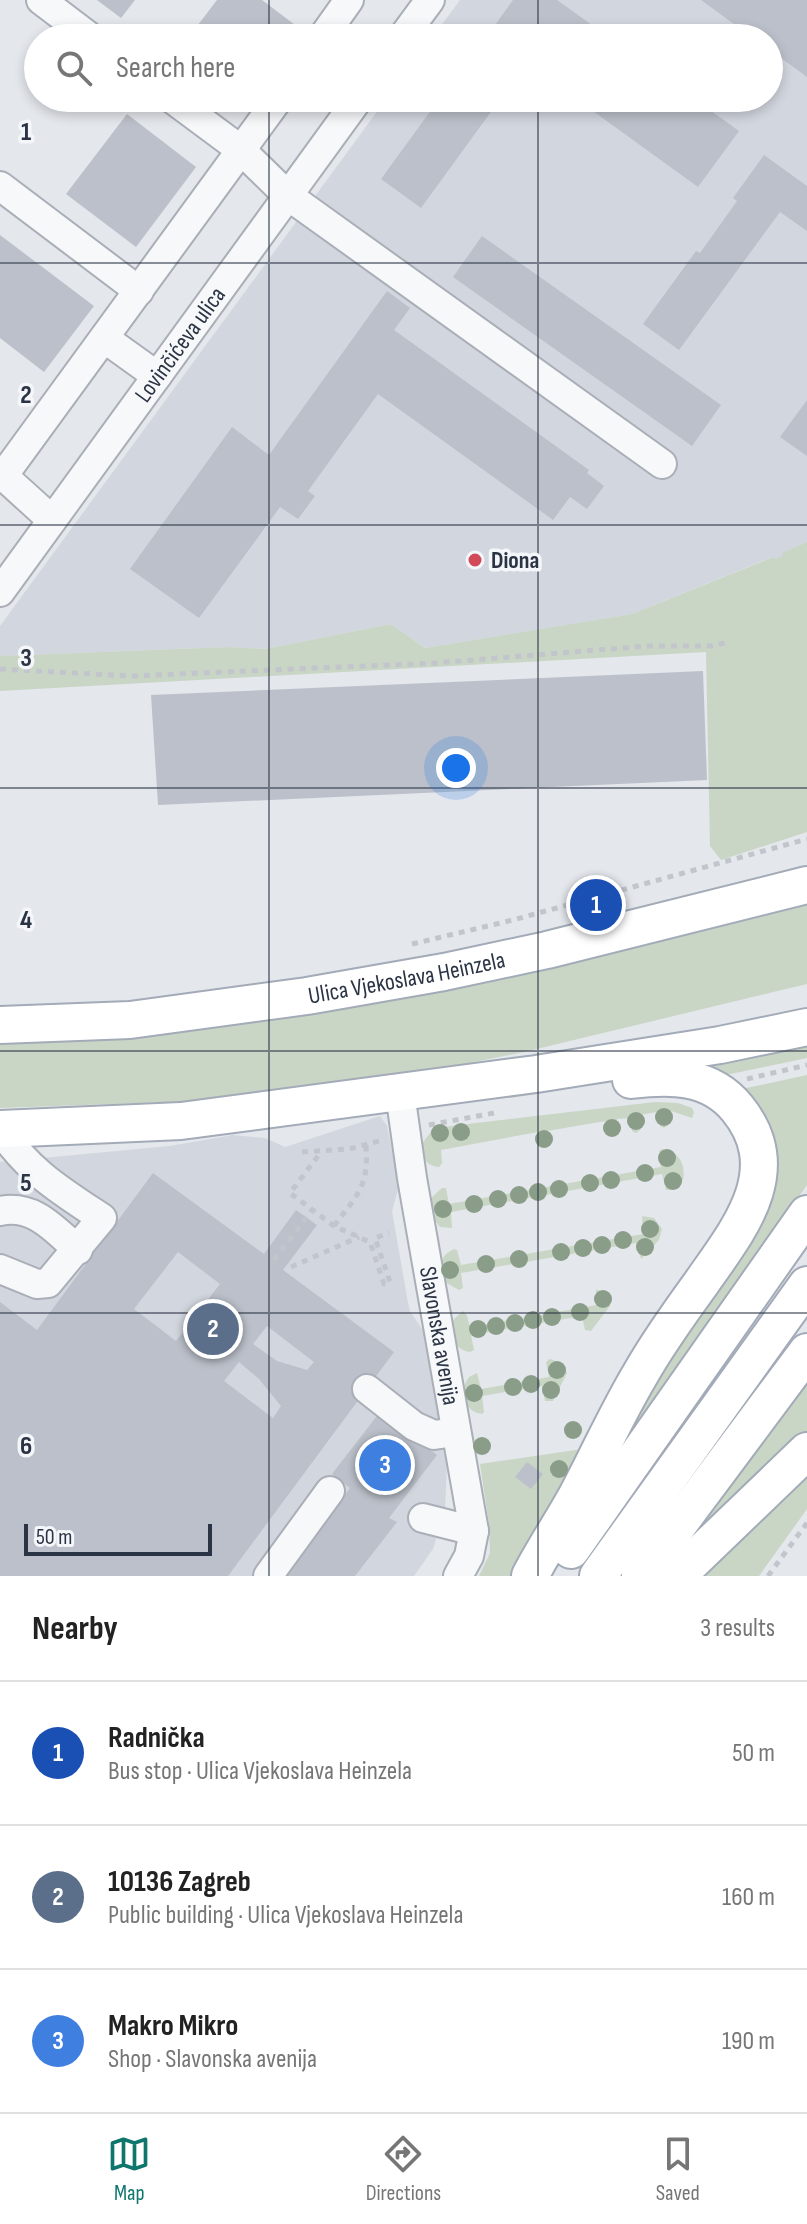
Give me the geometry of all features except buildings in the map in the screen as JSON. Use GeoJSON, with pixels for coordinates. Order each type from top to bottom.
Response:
{"type":"FeatureCollection","features":[{"type":"Feature","properties":{"kind":"main road"},"geometry":{"type":"LineString","coordinates":[[690,915],[734,888],[807,863]]}},
{"type":"Feature","properties":{"kind":"main road","name":"Ulica Vjekoslava Heinzela"},"geometry":{"type":"LineString","coordinates":[[0,1025],[130,1020],[307,996],[444,972],[807,885]]}},
{"type":"Feature","properties":{"kind":"main road"},"geometry":{"type":"LineString","coordinates":[[0,1129],[181,1121],[536,1074],[720,1045],[807,1027]]}},
{"type":"Feature","properties":{"kind":"main road"},"geometry":{"type":"LineString","coordinates":[[530,1576],[641,1372],[746,1216],[756,1186],[760,1158],[756,1140],[740,1111],[708,1084],[676,1077],[654,1077],[583,1087],[536,1074]]}},
{"type":"Feature","properties":{"kind":"main road"},"geometry":{"type":"LineString","coordinates":[[553,1576],[807,1214]]}},
{"type":"Feature","properties":{"kind":"main road"},"geometry":{"type":"LineString","coordinates":[[598,1576],[807,1285]]}},
{"type":"Feature","properties":{"kind":"main road"},"geometry":{"type":"LineString","coordinates":[[640,1576],[807,1352]]}},
{"type":"Feature","properties":{"kind":"main road"},"geometry":{"type":"LineString","coordinates":[[677,1576],[807,1451]]}},
{"type":"Feature","properties":{"kind":"street"},"geometry":{"type":"LineString","coordinates":[[41,0],[73,24]]}},
{"type":"Feature","properties":{"kind":"street"},"geometry":{"type":"LineString","coordinates":[[412,24],[430,0]]}},
{"type":"Feature","properties":{"kind":"street"},"geometry":{"type":"LineString","coordinates":[[329,24],[339,4]]}},
{"type":"Feature","properties":{"kind":"street"},"geometry":{"type":"LineString","coordinates":[[190,112],[241,150],[287,195],[662,464]]}},
{"type":"Feature","properties":{"kind":"street"},"geometry":{"type":"LineString","coordinates":[[52,520],[2,475],[269,112]]}},
{"type":"Feature","properties":{"kind":"street","name":"Lovinčićeva ulica"},"geometry":{"type":"LineString","coordinates":[[0,592],[349,112]]}},
{"type":"Feature","properties":{"kind":"street"},"geometry":{"type":"LineString","coordinates":[[0,186],[139,291]]}},
{"type":"Feature","properties":{"kind":"street"},"geometry":{"type":"LineString","coordinates":[[104,338],[157,376]]}},
{"type":"Feature","properties":{"kind":"street","name":"Slavonska avenija"},"geometry":{"type":"LineString","coordinates":[[400,1093],[406,1145],[474,1531],[469,1556],[458,1576]]}},
{"type":"Feature","properties":{"kind":"street"},"geometry":{"type":"LineString","coordinates":[[34,1172],[53,1128]]}},
{"type":"Feature","properties":{"kind":"street"},"geometry":{"type":"LineString","coordinates":[[0,1129],[14,1151],[34,1172],[102,1218],[48,1283],[37,1284],[0,1269]]}},
{"type":"Feature","properties":{"kind":"street"},"geometry":{"type":"LineString","coordinates":[[0,1211],[15,1208],[39,1215],[78,1250]]}},
{"type":"Feature","properties":{"kind":"street"},"geometry":{"type":"LineString","coordinates":[[367,1389],[414,1426],[434,1435],[455,1432]]}},
{"type":"Feature","properties":{"kind":"street"},"geometry":{"type":"LineString","coordinates":[[268,1576],[330,1491]]}},
{"type":"Feature","properties":{"kind":"street"},"geometry":{"type":"LineString","coordinates":[[423,1518],[474,1531]]}},
{"type":"Feature","properties":{"kind":"path"},"geometry":{"type":"LineString","coordinates":[[0,669],[130,676],[435,663],[647,646],[711,646],[729,642]]}},
{"type":"Feature","properties":{"kind":"path"},"geometry":{"type":"LineString","coordinates":[[513,920],[807,839]]}},
{"type":"Feature","properties":{"kind":"path"},"geometry":{"type":"LineString","coordinates":[[740,1080],[807,1065]]}},
{"type":"Feature","properties":{"kind":"path"},"geometry":{"type":"LineString","coordinates":[[420,1127],[509,1110]]}},
{"type":"Feature","properties":{"kind":"path"},"geometry":{"type":"LineString","coordinates":[[302,1152],[366,1146],[390,1138]]}},
{"type":"Feature","properties":{"kind":"path"},"geometry":{"type":"LineString","coordinates":[[334,1226],[363,1188],[367,1168],[366,1146]]}},
{"type":"Feature","properties":{"kind":"path"},"geometry":{"type":"LineString","coordinates":[[318,1156],[290,1193],[334,1226],[370,1242],[384,1284],[390,1282],[375,1238],[389,1233]]}},
{"type":"Feature","properties":{"kind":"path"},"geometry":{"type":"LineString","coordinates":[[274,1260],[312,1210]]}},
{"type":"Feature","properties":{"kind":"path"},"geometry":{"type":"LineString","coordinates":[[291,1267],[359,1237]]}},
{"type":"Feature","properties":{"kind":"path"},"geometry":{"type":"LineString","coordinates":[[768,1576],[807,1523]]}},
{"type":"Feature","properties":{"kind":"shaded area"},"geometry":{"type":"Polygon","coordinates":[[[460,0],[807,0],[807,542],[774,560],[772,557],[632,614],[425,648],[391,624],[265,649],[226,647],[0,656],[0,626],[377,112],[783,112],[783,24],[442,24],[460,0]]]}},
{"type":"Feature","properties":{"kind":"shaded area"},"geometry":{"type":"Polygon","coordinates":[[[380,1116],[387,1126],[399,1186],[392,1211],[408,1303],[426,1335],[447,1463],[445,1509],[433,1549],[414,1576],[0,1576],[0,1162],[170,1146],[233,1135],[265,1138],[285,1147],[380,1116]]]}},
{"type":"Feature","properties":{"kind":"green space"},"geometry":{"type":"Polygon","coordinates":[[[807,542],[807,832],[721,860],[710,846],[706,652],[0,691],[0,656],[226,647],[265,649],[391,624],[425,648],[632,614],[773,557],[783,556],[782,553],[807,542]]]}},
{"type":"Feature","properties":{"kind":"green space"},"geometry":{"type":"Polygon","coordinates":[[[807,903],[807,984],[524,1052],[377,1082],[197,1101],[0,1108],[0,1044],[157,1032],[807,903]]]}},
{"type":"Feature","properties":{"kind":"green space"},"geometry":{"type":"Polygon","coordinates":[[[807,1040],[807,1058],[716,1077],[702,1063],[807,1040]]]}},
{"type":"Feature","properties":{"kind":"green space"},"geometry":{"type":"Polygon","coordinates":[[[807,1075],[807,1185],[620,1450],[613,1446],[746,1245],[737,1090],[807,1075]]]}},
{"type":"Feature","properties":{"kind":"green space"},"geometry":{"type":"Polygon","coordinates":[[[655,1102],[678,1103],[692,1108],[692,1118],[671,1111],[668,1125],[664,1128],[660,1126],[657,1112],[639,1115],[641,1129],[636,1133],[632,1131],[630,1118],[617,1119],[618,1132],[614,1137],[608,1134],[606,1121],[547,1131],[549,1144],[546,1148],[541,1146],[538,1132],[441,1150],[442,1163],[439,1167],[425,1160],[420,1146],[434,1128],[655,1102]]]}},
{"type":"Feature","properties":{"kind":"green space"},"geometry":{"type":"Polygon","coordinates":[[[662,1149],[677,1155],[682,1164],[683,1180],[672,1190],[666,1190],[662,1174],[451,1212],[452,1228],[440,1227],[431,1215],[431,1198],[442,1188],[446,1188],[449,1204],[661,1167],[659,1151],[662,1149]]]}},
{"type":"Feature","properties":{"kind":"green space"},"geometry":{"type":"Polygon","coordinates":[[[642,1216],[654,1218],[662,1229],[659,1240],[641,1259],[636,1243],[461,1273],[463,1288],[459,1290],[445,1282],[443,1277],[443,1259],[454,1249],[461,1265],[643,1234],[642,1216]]]}},
{"type":"Feature","properties":{"kind":"green space"},"geometry":{"type":"Polygon","coordinates":[[[596,1289],[608,1296],[610,1306],[591,1331],[585,1330],[582,1316],[471,1335],[474,1350],[470,1352],[460,1348],[453,1336],[452,1321],[463,1311],[470,1327],[597,1305],[596,1289]]]}},
{"type":"Feature","properties":{"kind":"green space"},"geometry":{"type":"Polygon","coordinates":[[[550,1359],[561,1363],[567,1373],[553,1401],[545,1401],[542,1386],[482,1396],[482,1414],[470,1409],[464,1400],[466,1383],[469,1377],[477,1373],[481,1389],[549,1377],[546,1362],[550,1359]]]}},
{"type":"Feature","properties":{"kind":"green space"},"geometry":{"type":"Polygon","coordinates":[[[807,1378],[807,1431],[705,1523],[703,1519],[807,1378]]]}},
{"type":"Feature","properties":{"kind":"green space"},"geometry":{"type":"Polygon","coordinates":[[[582,1449],[514,1576],[479,1576],[490,1553],[480,1464],[582,1449]]]}},
{"type":"Feature","properties":{"kind":"green space"},"geometry":{"type":"Polygon","coordinates":[[[807,1471],[807,1509],[759,1576],[690,1576],[807,1471]]]}},
{"type":"Feature","properties":{"kind":"place","name":"Diona"},"geometry":{"type":"Point","coordinates":[475,560]}},
{"type":"Feature","properties":{"kind":"place","name":"Radnička"},"geometry":{"type":"Point","coordinates":[596,905]}},
{"type":"Feature","properties":{"kind":"place","name":"10136 Zagreb"},"geometry":{"type":"Point","coordinates":[213,1329]}},
{"type":"Feature","properties":{"kind":"place","name":"Makro Mikro"},"geometry":{"type":"Point","coordinates":[385,1465]}}]}
